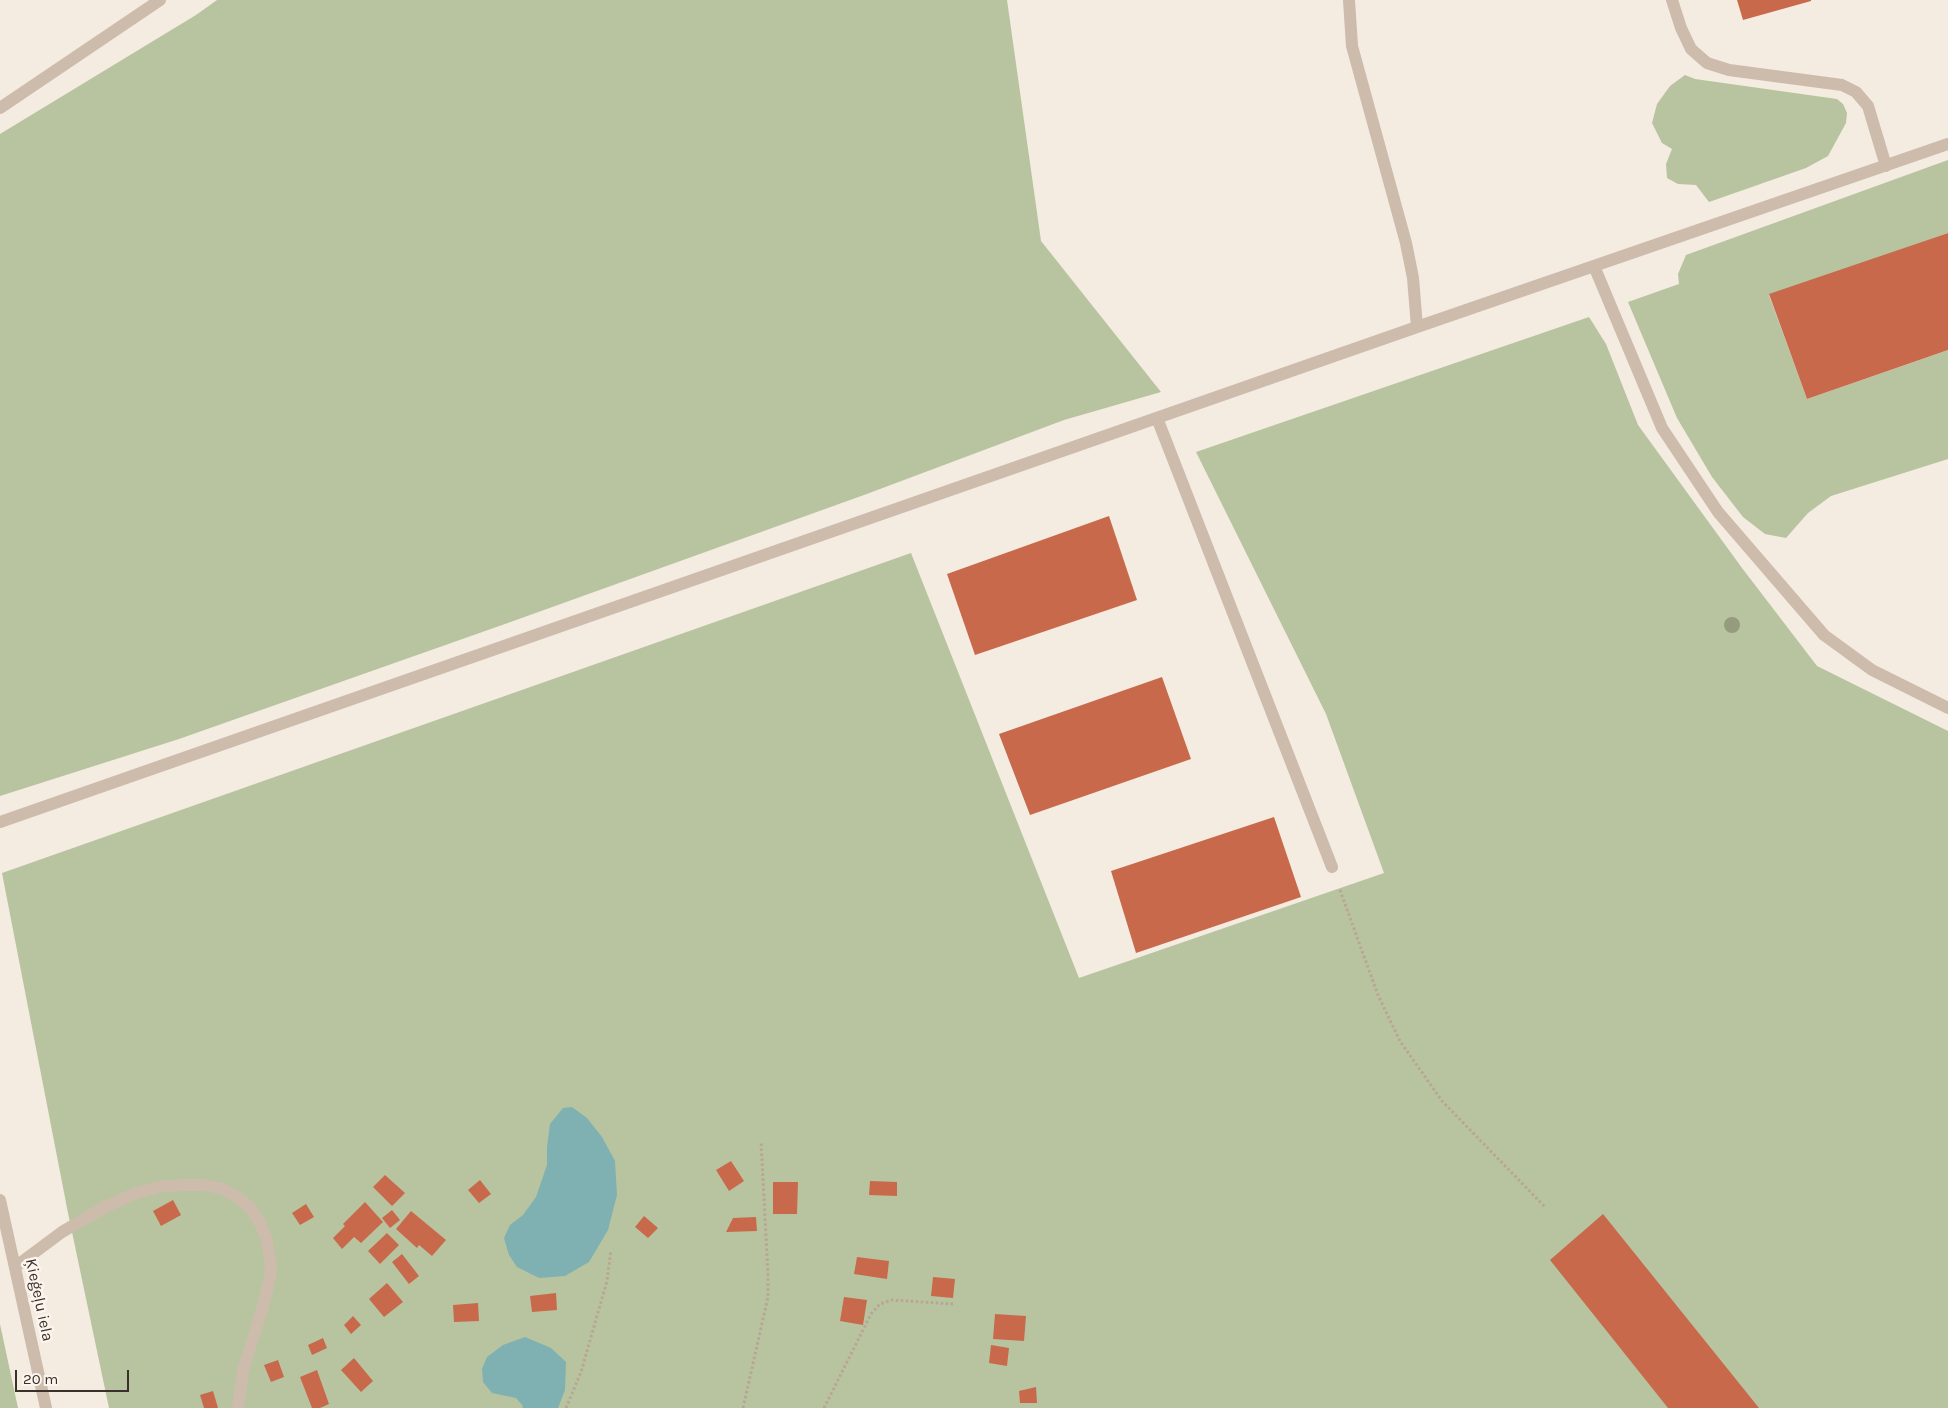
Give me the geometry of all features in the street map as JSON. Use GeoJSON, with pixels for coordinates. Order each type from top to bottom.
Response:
{"type":"FeatureCollection","features":[{"type":"Feature","properties":{"kind":"street"},"geometry":{"type":"LineString","coordinates":[[0,108],[160,0]]}},
{"type":"Feature","properties":{"kind":"street"},"geometry":{"type":"LineString","coordinates":[[1349,0],[1352,46],[1406,243],[1413,278],[1417,327]]}},
{"type":"Feature","properties":{"kind":"street"},"geometry":{"type":"LineString","coordinates":[[1672,0],[1681,28],[1691,49],[1707,63],[1729,70],[1842,85],[1856,92],[1868,106],[1886,166]]}},
{"type":"Feature","properties":{"kind":"street"},"geometry":{"type":"LineString","coordinates":[[0,822],[1417,327],[1948,144]]}},
{"type":"Feature","properties":{"kind":"street"},"geometry":{"type":"LineString","coordinates":[[1594,266],[1662,428],[1718,512],[1824,635],[1872,670],[1948,708]]}},
{"type":"Feature","properties":{"kind":"street"},"geometry":{"type":"LineString","coordinates":[[1157,418],[1332,866]]}},
{"type":"Feature","properties":{"kind":"street"},"geometry":{"type":"LineString","coordinates":[[15,1267],[62,1232],[103,1208],[134,1194],[158,1187],[204,1185],[222,1189],[239,1198],[251,1209],[260,1223],[266,1236],[271,1264],[270,1278],[262,1310],[244,1370],[238,1408]]}},
{"type":"Feature","properties":{"kind":"street","name":"Ķieģeļu iela"},"geometry":{"type":"LineString","coordinates":[[0,1200],[46,1408]]}},
{"type":"Feature","properties":{"kind":"path"},"geometry":{"type":"LineString","coordinates":[[1332,866],[1378,995],[1400,1041],[1442,1101],[1545,1208]]}},
{"type":"Feature","properties":{"kind":"path"},"geometry":{"type":"LineString","coordinates":[[743,1408],[768,1297],[761,1140]]}},
{"type":"Feature","properties":{"kind":"path"},"geometry":{"type":"LineString","coordinates":[[566,1408],[581,1372],[607,1281],[612,1250]]}},
{"type":"Feature","properties":{"kind":"path"},"geometry":{"type":"LineString","coordinates":[[824,1408],[871,1314],[880,1304],[892,1300],[953,1304]]}},
{"type":"Feature","properties":{"kind":"green space"},"geometry":{"type":"Polygon","coordinates":[[[217,0],[1007,0],[1041,241],[1161,392],[1064,420],[864,495],[505,624],[179,739],[0,796],[0,134],[196,15],[217,0]]]}},
{"type":"Feature","properties":{"kind":"green space"},"geometry":{"type":"Polygon","coordinates":[[[1685,75],[1695,79],[1837,99],[1843,104],[1847,113],[1846,123],[1828,156],[1806,168],[1709,202],[1696,185],[1678,184],[1667,178],[1666,164],[1672,149],[1662,143],[1652,123],[1657,104],[1670,86],[1685,75]]]}},
{"type":"Feature","properties":{"kind":"green space"},"geometry":{"type":"Polygon","coordinates":[[[1948,160],[1948,233],[1769,295],[1807,399],[1948,350],[1948,459],[1831,496],[1808,513],[1786,538],[1765,534],[1743,517],[1712,477],[1677,418],[1628,302],[1679,284],[1678,274],[1686,255],[1948,160]]]}},
{"type":"Feature","properties":{"kind":"green space"},"geometry":{"type":"Polygon","coordinates":[[[1589,317],[1606,344],[1638,425],[1742,568],[1817,666],[1948,731],[1948,1408],[109,1408],[68,1213],[2,873],[911,553],[1079,978],[1384,873],[1326,714],[1196,452],[1589,317]]]}},
{"type":"Feature","properties":{"kind":"green space"},"geometry":{"type":"Polygon","coordinates":[[[0,1324],[18,1408],[0,1408],[0,1324]]]}},
{"type":"Feature","properties":{"kind":"water"},"geometry":{"type":"Polygon","coordinates":[[[572,1107],[587,1118],[602,1137],[615,1161],[617,1195],[608,1230],[589,1262],[565,1276],[539,1278],[517,1267],[509,1255],[504,1238],[510,1225],[523,1215],[536,1197],[547,1165],[550,1124],[563,1108],[572,1107]]]}},
{"type":"Feature","properties":{"kind":"water"},"geometry":{"type":"Polygon","coordinates":[[[525,1337],[551,1348],[566,1362],[565,1390],[558,1408],[522,1408],[523,1406],[516,1398],[492,1393],[483,1382],[482,1369],[487,1357],[503,1345],[525,1337]]]}},
{"type":"Feature","properties":{"kind":"building"},"geometry":{"type":"Polygon","coordinates":[[[1737,0],[1811,0],[1811,1],[1743,20],[1737,0]]]}},
{"type":"Feature","properties":{"kind":"building"},"geometry":{"type":"Polygon","coordinates":[[[1948,233],[1948,350],[1807,399],[1769,294],[1948,233]]]}},
{"type":"Feature","properties":{"kind":"building"},"geometry":{"type":"Polygon","coordinates":[[[1109,516],[1137,600],[975,655],[947,574],[1109,516]]]}},
{"type":"Feature","properties":{"kind":"building"},"geometry":{"type":"Polygon","coordinates":[[[1162,677],[1191,759],[1030,815],[999,734],[1162,677]]]}},
{"type":"Feature","properties":{"kind":"building"},"geometry":{"type":"Polygon","coordinates":[[[1274,817],[1301,897],[1136,953],[1111,871],[1274,817]]]}},
{"type":"Feature","properties":{"kind":"building"},"geometry":{"type":"Polygon","coordinates":[[[731,1161],[744,1181],[729,1191],[716,1170],[731,1161]]]}},
{"type":"Feature","properties":{"kind":"building"},"geometry":{"type":"Polygon","coordinates":[[[385,1175],[405,1193],[392,1206],[373,1187],[385,1175]]]}},
{"type":"Feature","properties":{"kind":"building"},"geometry":{"type":"Polygon","coordinates":[[[480,1180],[491,1194],[479,1203],[468,1190],[480,1180]]]}},
{"type":"Feature","properties":{"kind":"building"},"geometry":{"type":"Polygon","coordinates":[[[870,1181],[897,1182],[897,1196],[869,1195],[870,1181]]]}},
{"type":"Feature","properties":{"kind":"building"},"geometry":{"type":"Polygon","coordinates":[[[773,1182],[798,1182],[797,1214],[773,1214],[773,1182]]]}},
{"type":"Feature","properties":{"kind":"building"},"geometry":{"type":"Polygon","coordinates":[[[173,1200],[181,1215],[161,1226],[153,1211],[173,1200]]]}},
{"type":"Feature","properties":{"kind":"building"},"geometry":{"type":"Polygon","coordinates":[[[365,1202],[383,1222],[361,1243],[354,1237],[342,1249],[333,1238],[345,1226],[343,1224],[365,1202]]]}},
{"type":"Feature","properties":{"kind":"building"},"geometry":{"type":"Polygon","coordinates":[[[306,1204],[314,1217],[300,1225],[292,1213],[306,1204]]]}},
{"type":"Feature","properties":{"kind":"building"},"geometry":{"type":"Polygon","coordinates":[[[392,1210],[400,1220],[390,1228],[382,1218],[392,1210]]]}},
{"type":"Feature","properties":{"kind":"building"},"geometry":{"type":"Polygon","coordinates":[[[411,1211],[446,1240],[432,1256],[419,1245],[417,1248],[396,1229],[411,1211]]]}},
{"type":"Feature","properties":{"kind":"building"},"geometry":{"type":"Polygon","coordinates":[[[1603,1214],[1759,1408],[1668,1408],[1550,1260],[1603,1214]]]}},
{"type":"Feature","properties":{"kind":"building"},"geometry":{"type":"Polygon","coordinates":[[[644,1216],[658,1228],[648,1238],[635,1227],[644,1216]]]}},
{"type":"Feature","properties":{"kind":"building"},"geometry":{"type":"Polygon","coordinates":[[[756,1217],[757,1231],[726,1232],[733,1218],[756,1217]]]}},
{"type":"Feature","properties":{"kind":"building"},"geometry":{"type":"Polygon","coordinates":[[[387,1233],[399,1245],[380,1264],[368,1251],[387,1233]]]}},
{"type":"Feature","properties":{"kind":"building"},"geometry":{"type":"Polygon","coordinates":[[[402,1254],[419,1276],[409,1284],[392,1262],[402,1254]]]}},
{"type":"Feature","properties":{"kind":"building"},"geometry":{"type":"Polygon","coordinates":[[[857,1257],[889,1261],[887,1279],[854,1274],[857,1257]]]}},
{"type":"Feature","properties":{"kind":"building"},"geometry":{"type":"Polygon","coordinates":[[[933,1277],[955,1279],[953,1298],[931,1296],[933,1277]]]}},
{"type":"Feature","properties":{"kind":"building"},"geometry":{"type":"Polygon","coordinates":[[[387,1283],[403,1302],[384,1317],[369,1299],[387,1283]]]}},
{"type":"Feature","properties":{"kind":"building"},"geometry":{"type":"Polygon","coordinates":[[[556,1293],[557,1310],[532,1312],[530,1296],[556,1293]]]}},
{"type":"Feature","properties":{"kind":"building"},"geometry":{"type":"Polygon","coordinates":[[[844,1297],[867,1300],[863,1325],[840,1321],[844,1297]]]}},
{"type":"Feature","properties":{"kind":"building"},"geometry":{"type":"Polygon","coordinates":[[[478,1303],[479,1321],[454,1322],[453,1305],[478,1303]]]}},
{"type":"Feature","properties":{"kind":"building"},"geometry":{"type":"Polygon","coordinates":[[[995,1314],[1026,1316],[1024,1341],[993,1339],[995,1314]]]}},
{"type":"Feature","properties":{"kind":"building"},"geometry":{"type":"Polygon","coordinates":[[[353,1316],[361,1325],[351,1334],[344,1325],[353,1316]]]}},
{"type":"Feature","properties":{"kind":"building"},"geometry":{"type":"Polygon","coordinates":[[[323,1338],[327,1348],[312,1355],[308,1345],[323,1338]]]}},
{"type":"Feature","properties":{"kind":"building"},"geometry":{"type":"Polygon","coordinates":[[[991,1345],[1009,1348],[1007,1366],[989,1363],[991,1345]]]}},
{"type":"Feature","properties":{"kind":"building"},"geometry":{"type":"Polygon","coordinates":[[[354,1358],[373,1381],[361,1392],[341,1370],[354,1358]]]}},
{"type":"Feature","properties":{"kind":"building"},"geometry":{"type":"Polygon","coordinates":[[[278,1360],[284,1377],[271,1382],[264,1365],[278,1360]]]}},
{"type":"Feature","properties":{"kind":"building"},"geometry":{"type":"Polygon","coordinates":[[[317,1370],[329,1404],[320,1408],[312,1408],[300,1377],[317,1370]]]}},
{"type":"Feature","properties":{"kind":"building"},"geometry":{"type":"Polygon","coordinates":[[[1036,1387],[1037,1403],[1020,1403],[1019,1391],[1036,1387]]]}},
{"type":"Feature","properties":{"kind":"building"},"geometry":{"type":"Polygon","coordinates":[[[213,1391],[218,1408],[204,1408],[200,1395],[213,1391]]]}}]}
